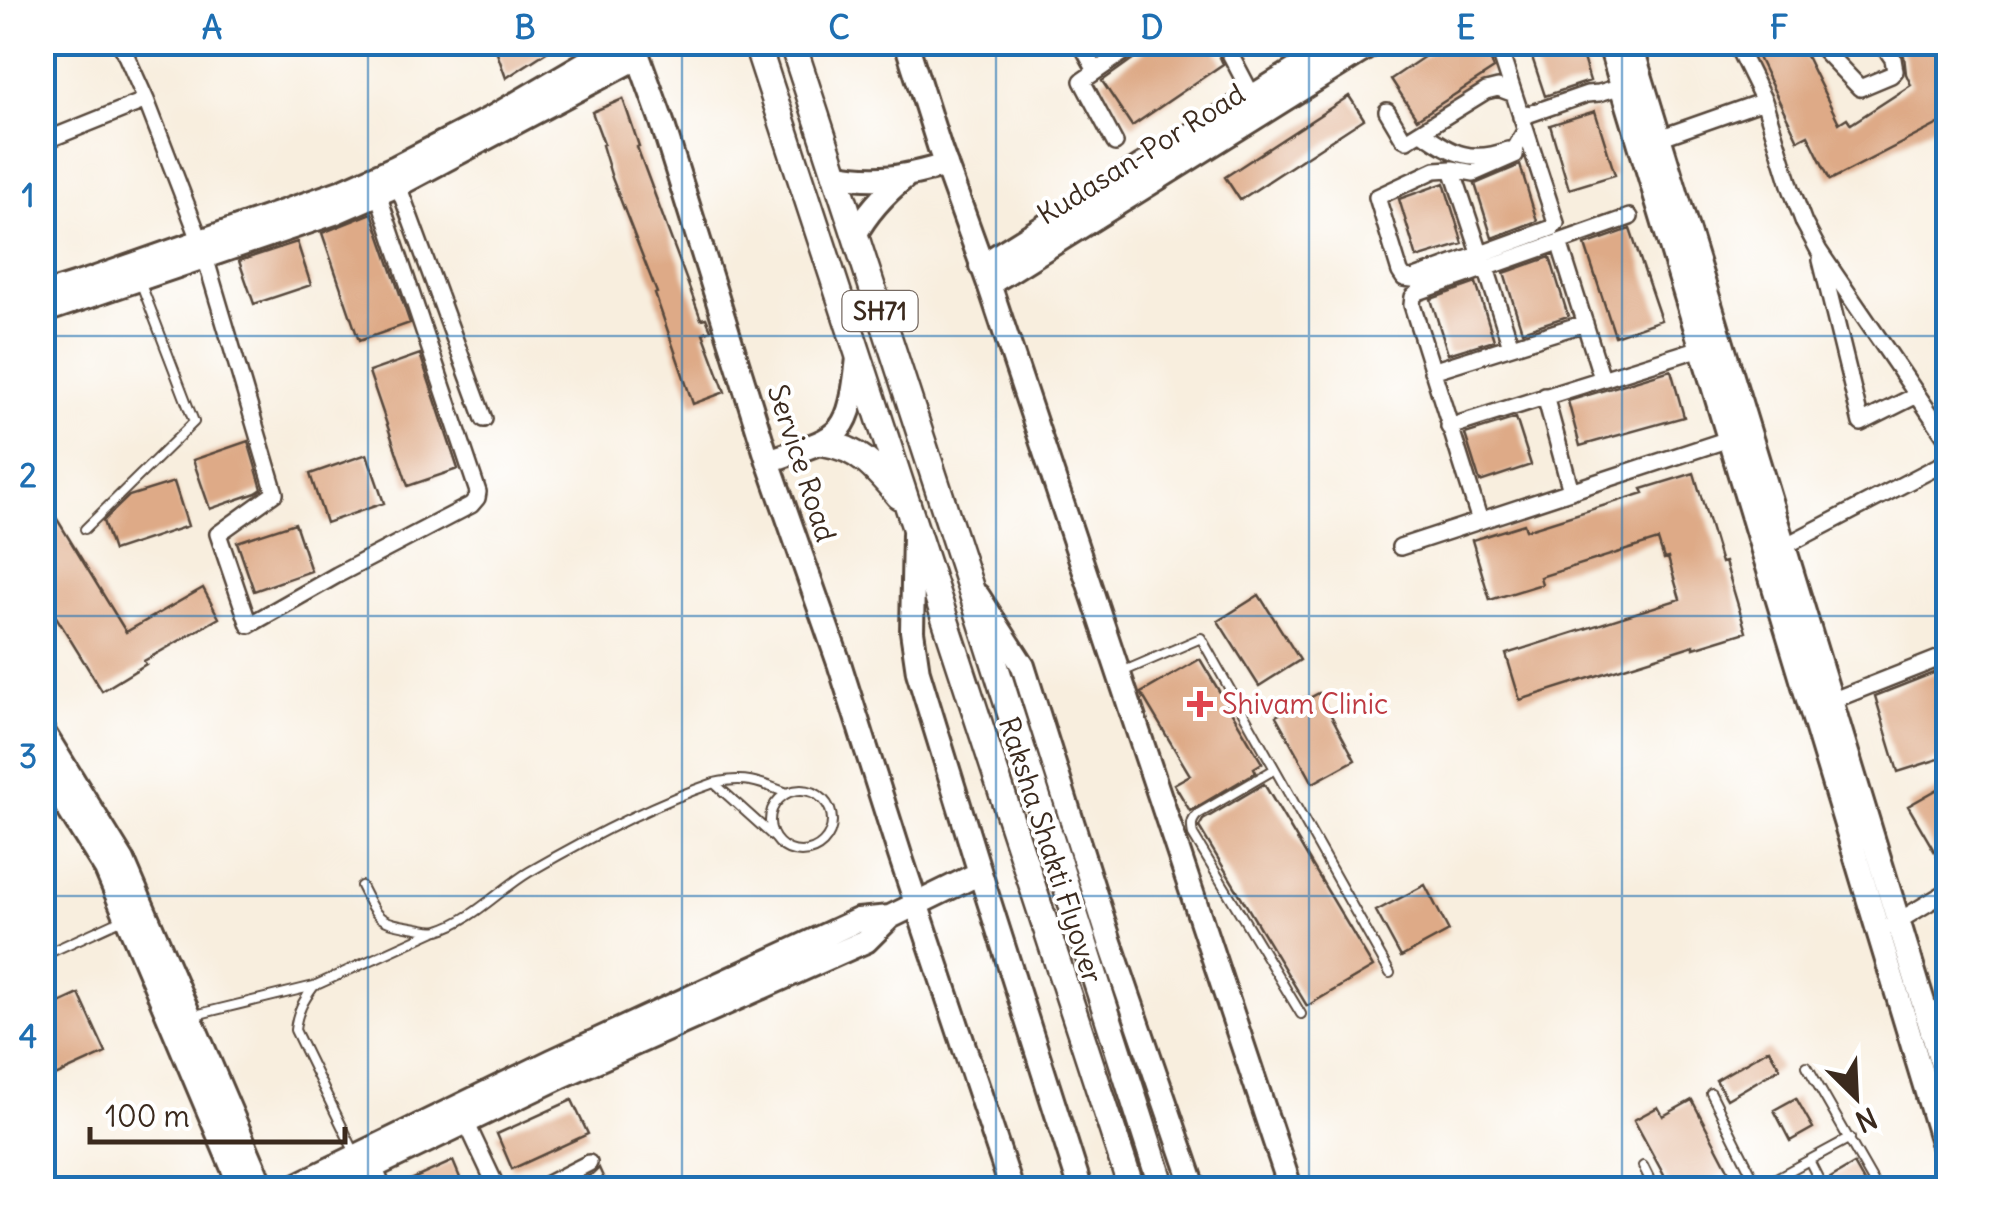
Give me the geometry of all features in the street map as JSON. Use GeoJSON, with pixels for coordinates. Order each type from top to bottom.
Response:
{"type":"FeatureCollection","features":[{"type":"Feature","properties":{"kind":"main road","name":"SH71"},"geometry":{"type":"LineString","coordinates":[[756,42],[914,530]]}},
{"type":"Feature","properties":{"kind":"main road","name":"SH71"},"geometry":{"type":"LineString","coordinates":[[792,42],[968,580]]}},
{"type":"Feature","properties":{"kind":"main road"},"geometry":{"type":"LineString","coordinates":[[824,443],[842,445],[860,455],[906,503]]}},
{"type":"Feature","properties":{"kind":"main road","name":"Raksha Shakti Flyover"},"geometry":{"type":"LineString","coordinates":[[914,530],[1132,1190]]}},
{"type":"Feature","properties":{"kind":"main road","name":"Raksha Shakti Flyover"},"geometry":{"type":"LineString","coordinates":[[968,580],[1163,1190]]}},
{"type":"Feature","properties":{"kind":"street"},"geometry":{"type":"LineString","coordinates":[[120,42],[203,248],[275,493],[218,534],[248,625],[472,505],[477,498],[388,190]]}},
{"type":"Feature","properties":{"kind":"street"},"geometry":{"type":"LineString","coordinates":[[906,42],[1291,1190]]}},
{"type":"Feature","properties":{"kind":"street"},"geometry":{"type":"LineString","coordinates":[[1080,42],[1096,71]]}},
{"type":"Feature","properties":{"kind":"street"},"geometry":{"type":"LineString","coordinates":[[1115,143],[1082,80],[1138,42]]}},
{"type":"Feature","properties":{"kind":"street"},"geometry":{"type":"LineString","coordinates":[[1224,42],[1258,105]]}},
{"type":"Feature","properties":{"kind":"street","name":"Kudasan-Por Road"},"geometry":{"type":"LineString","coordinates":[[1258,105],[1340,42]]}},
{"type":"Feature","properties":{"kind":"street","name":"Kudasan-Por Road"},"geometry":{"type":"LineString","coordinates":[[985,275],[1258,105],[1376,42]]}},
{"type":"Feature","properties":{"kind":"street"},"geometry":{"type":"LineString","coordinates":[[1480,521],[1412,305],[1418,292],[1556,223],[1497,42]]}},
{"type":"Feature","properties":{"kind":"street"},"geometry":{"type":"LineString","coordinates":[[1609,42],[1701,348],[1739,436]]}},
{"type":"Feature","properties":{"kind":"street"},"geometry":{"type":"LineString","coordinates":[[1630,42],[1739,436],[1887,927],[1948,1084]]}},
{"type":"Feature","properties":{"kind":"street"},"geometry":{"type":"LineString","coordinates":[[1735,42],[1764,101],[1804,223],[1948,440]]}},
{"type":"Feature","properties":{"kind":"street"},"geometry":{"type":"LineString","coordinates":[[1816,42],[1860,88],[1895,71],[1893,59],[1881,42]]}},
{"type":"Feature","properties":{"kind":"street"},"geometry":{"type":"LineString","coordinates":[[42,295],[334,213],[388,190],[630,48]]}},
{"type":"Feature","properties":{"kind":"street","name":"Service Road"},"geometry":{"type":"LineString","coordinates":[[630,48],[662,122],[768,461],[839,663],[1012,1190]]}},
{"type":"Feature","properties":{"kind":"street"},"geometry":{"type":"LineString","coordinates":[[1622,86],[1586,94],[1524,125],[1515,155],[1474,173],[1435,170],[1377,197],[1400,272],[1404,278],[1412,279],[1560,242],[1630,217]]}},
{"type":"Feature","properties":{"kind":"street"},"geometry":{"type":"LineString","coordinates":[[1387,111],[1407,140],[1486,90],[1498,88],[1514,94]]}},
{"type":"Feature","properties":{"kind":"street"},"geometry":{"type":"LineString","coordinates":[[44,138],[146,100]]}},
{"type":"Feature","properties":{"kind":"street"},"geometry":{"type":"LineString","coordinates":[[1659,138],[1764,101]]}},
{"type":"Feature","properties":{"kind":"street"},"geometry":{"type":"LineString","coordinates":[[42,312],[139,280],[203,248],[496,125]]}},
{"type":"Feature","properties":{"kind":"street"},"geometry":{"type":"LineString","coordinates":[[1422,132],[1451,150],[1477,158],[1516,146]]}},
{"type":"Feature","properties":{"kind":"street"},"geometry":{"type":"LineString","coordinates":[[834,174],[874,179],[904,177],[946,165]]}},
{"type":"Feature","properties":{"kind":"street"},"geometry":{"type":"LineString","coordinates":[[1452,169],[1510,346]]}},
{"type":"Feature","properties":{"kind":"street"},"geometry":{"type":"LineString","coordinates":[[855,234],[867,213],[904,177]]}},
{"type":"Feature","properties":{"kind":"street"},"geometry":{"type":"LineString","coordinates":[[388,190],[484,418]]}},
{"type":"Feature","properties":{"kind":"street"},"geometry":{"type":"LineString","coordinates":[[1560,242],[1602,378]]}},
{"type":"Feature","properties":{"kind":"street"},"geometry":{"type":"LineString","coordinates":[[1819,251],[1861,423],[1917,394]]}},
{"type":"Feature","properties":{"kind":"street"},"geometry":{"type":"LineString","coordinates":[[1432,371],[1585,322]]}},
{"type":"Feature","properties":{"kind":"street"},"geometry":{"type":"LineString","coordinates":[[1449,427],[1701,348]]}},
{"type":"Feature","properties":{"kind":"street"},"geometry":{"type":"LineString","coordinates":[[768,461],[824,443],[836,434],[847,420],[854,398],[858,358]]}},
{"type":"Feature","properties":{"kind":"street"},"geometry":{"type":"LineString","coordinates":[[1546,396],[1571,491]]}},
{"type":"Feature","properties":{"kind":"street"},"geometry":{"type":"LineString","coordinates":[[1400,547],[1739,436]]}},
{"type":"Feature","properties":{"kind":"street"},"geometry":{"type":"LineString","coordinates":[[1774,551],[1948,461]]}},
{"type":"Feature","properties":{"kind":"street"},"geometry":{"type":"LineString","coordinates":[[914,530],[912,631],[918,672],[1081,1190]]}},
{"type":"Feature","properties":{"kind":"street"},"geometry":{"type":"LineString","coordinates":[[1774,551],[1831,701],[1948,1162]]}},
{"type":"Feature","properties":{"kind":"street"},"geometry":{"type":"LineString","coordinates":[[968,580],[1024,666],[1110,942],[1195,1190]]}},
{"type":"Feature","properties":{"kind":"street"},"geometry":{"type":"LineString","coordinates":[[1831,701],[1940,658],[1948,659]]}},
{"type":"Feature","properties":{"kind":"street"},"geometry":{"type":"LineString","coordinates":[[42,730],[123,860],[264,1190]]}},
{"type":"Feature","properties":{"kind":"street"},"geometry":{"type":"LineString","coordinates":[[42,767],[106,870],[242,1190]]}},
{"type":"Feature","properties":{"kind":"street"},"geometry":{"type":"LineString","coordinates":[[287,1190],[466,1122],[866,941],[890,916],[980,874]]}},
{"type":"Feature","properties":{"kind":"street"},"geometry":{"type":"LineString","coordinates":[[1887,927],[1948,891]]}},
{"type":"Feature","properties":{"kind":"street"},"geometry":{"type":"LineString","coordinates":[[325,1190],[365,1161],[552,1061],[858,920],[890,916]]}},
{"type":"Feature","properties":{"kind":"street"},"geometry":{"type":"LineString","coordinates":[[466,1122],[498,1190]]}},
{"type":"Feature","properties":{"kind":"street"},"geometry":{"type":"LineString","coordinates":[[365,1161],[384,1190]]}},
{"type":"Feature","properties":{"kind":"street"},"geometry":{"type":"LineString","coordinates":[[536,1190],[589,1164]]}},
{"type":"Feature","properties":{"kind":"lane"},"geometry":{"type":"LineString","coordinates":[[85,529],[194,422],[139,280]]}},
{"type":"Feature","properties":{"kind":"lane"},"geometry":{"type":"LineString","coordinates":[[1118,674],[1201,638],[1390,973]]}},
{"type":"Feature","properties":{"kind":"lane"},"geometry":{"type":"LineString","coordinates":[[1276,769],[1198,814],[1191,827],[1302,1014]]}},
{"type":"Feature","properties":{"kind":"lane"},"geometry":{"type":"LineString","coordinates":[[190,1016],[314,986],[436,931],[480,908],[529,872],[677,796],[735,778],[787,793]]}},
{"type":"Feature","properties":{"kind":"lane"},"geometry":{"type":"LineString","coordinates":[[714,783],[776,839],[790,850],[808,852],[823,844],[832,828],[831,810],[821,796],[804,790],[780,798],[771,814],[776,839]]}},
{"type":"Feature","properties":{"kind":"lane"},"geometry":{"type":"LineString","coordinates":[[361,886],[380,918],[394,925],[436,931]]}},
{"type":"Feature","properties":{"kind":"lane"},"geometry":{"type":"LineString","coordinates":[[42,956],[126,917]]}},
{"type":"Feature","properties":{"kind":"lane"},"geometry":{"type":"LineString","coordinates":[[314,986],[301,1004],[295,1030],[365,1161]]}},
{"type":"Feature","properties":{"kind":"lane"},"geometry":{"type":"LineString","coordinates":[[1807,1066],[1878,1190]]}},
{"type":"Feature","properties":{"kind":"lane"},"geometry":{"type":"LineString","coordinates":[[1712,1093],[1756,1188],[1770,1186],[1850,1138]]}},
{"type":"Feature","properties":{"kind":"lane"},"geometry":{"type":"LineString","coordinates":[[1809,1160],[1824,1190]]}},
{"type":"Feature","properties":{"kind":"lane"},"geometry":{"type":"LineString","coordinates":[[1643,1166],[1655,1190]]}},
{"type":"Feature","properties":{"kind":"building"},"geometry":{"type":"Polygon","coordinates":[[[493,42],[562,42],[506,78],[493,42]]]}},
{"type":"Feature","properties":{"kind":"building"},"geometry":{"type":"Polygon","coordinates":[[[1149,42],[1213,42],[1223,64],[1132,126],[1102,81],[1144,51],[1149,42]]]}},
{"type":"Feature","properties":{"kind":"building"},"geometry":{"type":"Polygon","coordinates":[[[1446,42],[1482,42],[1494,69],[1417,119],[1391,79],[1446,42]]]}},
{"type":"Feature","properties":{"kind":"building"},"geometry":{"type":"Polygon","coordinates":[[[1527,42],[1578,42],[1590,81],[1545,96],[1527,42]]]}},
{"type":"Feature","properties":{"kind":"building"},"geometry":{"type":"Polygon","coordinates":[[[1760,42],[1799,42],[1839,123],[1847,118],[1851,124],[1911,85],[1904,56],[1895,42],[1939,42],[1948,61],[1948,119],[1830,180],[1808,135],[1798,140],[1753,47],[1760,42]]]}},
{"type":"Feature","properties":{"kind":"building"},"geometry":{"type":"Polygon","coordinates":[[[1349,96],[1364,119],[1240,200],[1225,177],[1349,96]]]}},
{"type":"Feature","properties":{"kind":"building"},"geometry":{"type":"Polygon","coordinates":[[[623,99],[701,319],[706,318],[711,330],[703,333],[725,392],[693,404],[592,112],[623,99]]]}},
{"type":"Feature","properties":{"kind":"building"},"geometry":{"type":"Polygon","coordinates":[[[1595,111],[1615,175],[1569,189],[1550,125],[1595,111]]]}},
{"type":"Feature","properties":{"kind":"building"},"geometry":{"type":"Polygon","coordinates":[[[1520,165],[1537,221],[1492,238],[1475,184],[1520,165]]]}},
{"type":"Feature","properties":{"kind":"building"},"geometry":{"type":"Polygon","coordinates":[[[1444,183],[1463,244],[1417,258],[1399,199],[1444,183]]]}},
{"type":"Feature","properties":{"kind":"building"},"geometry":{"type":"Polygon","coordinates":[[[372,213],[410,323],[359,341],[322,233],[372,213]]]}},
{"type":"Feature","properties":{"kind":"building"},"geometry":{"type":"Polygon","coordinates":[[[1630,229],[1661,320],[1615,336],[1585,245],[1630,229]]]}},
{"type":"Feature","properties":{"kind":"building"},"geometry":{"type":"Polygon","coordinates":[[[297,242],[311,285],[254,304],[239,261],[297,242]]]}},
{"type":"Feature","properties":{"kind":"building"},"geometry":{"type":"Polygon","coordinates":[[[1550,257],[1568,316],[1522,331],[1504,273],[1550,257]]]}},
{"type":"Feature","properties":{"kind":"building"},"geometry":{"type":"Polygon","coordinates":[[[1476,283],[1494,340],[1448,354],[1431,299],[1476,283]]]}},
{"type":"Feature","properties":{"kind":"building"},"geometry":{"type":"Polygon","coordinates":[[[420,354],[458,469],[408,486],[369,372],[420,354]]]}},
{"type":"Feature","properties":{"kind":"building"},"geometry":{"type":"Polygon","coordinates":[[[1671,370],[1684,417],[1580,446],[1568,401],[1671,370]]]}},
{"type":"Feature","properties":{"kind":"building"},"geometry":{"type":"Polygon","coordinates":[[[1516,418],[1531,465],[1480,482],[1465,434],[1516,418]]]}},
{"type":"Feature","properties":{"kind":"building"},"geometry":{"type":"Polygon","coordinates":[[[248,441],[262,489],[210,509],[193,460],[248,441]]]}},
{"type":"Feature","properties":{"kind":"building"},"geometry":{"type":"Polygon","coordinates":[[[367,454],[384,503],[326,523],[310,474],[367,454]]]}},
{"type":"Feature","properties":{"kind":"building"},"geometry":{"type":"Polygon","coordinates":[[[1694,473],[1746,632],[1520,700],[1506,654],[1680,599],[1668,558],[1664,559],[1658,540],[1540,577],[1542,584],[1490,600],[1472,540],[1524,524],[1526,530],[1694,473]]]}},
{"type":"Feature","properties":{"kind":"building"},"geometry":{"type":"Polygon","coordinates":[[[174,482],[188,526],[113,551],[103,521],[129,496],[174,482]]]}},
{"type":"Feature","properties":{"kind":"building"},"geometry":{"type":"Polygon","coordinates":[[[57,519],[126,632],[203,588],[219,618],[144,661],[146,664],[102,691],[42,594],[42,528],[57,519]]]}},
{"type":"Feature","properties":{"kind":"building"},"geometry":{"type":"Polygon","coordinates":[[[295,523],[311,571],[254,591],[237,542],[295,523]]]}},
{"type":"Feature","properties":{"kind":"building"},"geometry":{"type":"Polygon","coordinates":[[[1259,595],[1300,660],[1259,686],[1218,621],[1259,595]]]}},
{"type":"Feature","properties":{"kind":"building"},"geometry":{"type":"Polygon","coordinates":[[[1200,659],[1262,763],[1254,768],[1256,772],[1190,811],[1174,784],[1190,775],[1141,693],[1200,659]]]}},
{"type":"Feature","properties":{"kind":"building"},"geometry":{"type":"Polygon","coordinates":[[[1948,670],[1948,756],[1898,772],[1875,696],[1948,670]]]}},
{"type":"Feature","properties":{"kind":"building"},"geometry":{"type":"Polygon","coordinates":[[[1319,693],[1355,760],[1313,783],[1276,716],[1319,693]]]}},
{"type":"Feature","properties":{"kind":"building"},"geometry":{"type":"Polygon","coordinates":[[[1264,784],[1373,967],[1307,1006],[1199,827],[1203,820],[1264,784]]]}},
{"type":"Feature","properties":{"kind":"building"},"geometry":{"type":"Polygon","coordinates":[[[1938,789],[1948,808],[1948,856],[1940,861],[1908,806],[1938,789]]]}},
{"type":"Feature","properties":{"kind":"building"},"geometry":{"type":"Polygon","coordinates":[[[1425,885],[1449,931],[1401,957],[1376,911],[1425,885]]]}},
{"type":"Feature","properties":{"kind":"building"},"geometry":{"type":"Polygon","coordinates":[[[79,994],[106,1053],[42,1082],[42,1011],[79,994]]]}},
{"type":"Feature","properties":{"kind":"building"},"geometry":{"type":"Polygon","coordinates":[[[1769,1049],[1780,1068],[1727,1099],[1716,1080],[1769,1049]]]}},
{"type":"Feature","properties":{"kind":"building"},"geometry":{"type":"Polygon","coordinates":[[[1796,1098],[1813,1128],[1790,1141],[1774,1110],[1796,1098]]]}},
{"type":"Feature","properties":{"kind":"building"},"geometry":{"type":"Polygon","coordinates":[[[572,1100],[588,1134],[512,1169],[497,1134],[572,1100]]]}},
{"type":"Feature","properties":{"kind":"building"},"geometry":{"type":"Polygon","coordinates":[[[1692,1100],[1729,1171],[1696,1190],[1672,1190],[1634,1120],[1658,1107],[1663,1116],[1692,1100]]]}},
{"type":"Feature","properties":{"kind":"building"},"geometry":{"type":"Polygon","coordinates":[[[453,1161],[465,1190],[395,1190],[395,1187],[453,1161]]]}},
{"type":"Feature","properties":{"kind":"building"},"geometry":{"type":"Polygon","coordinates":[[[1854,1164],[1866,1185],[1858,1190],[1831,1190],[1827,1180],[1854,1164]]]}},
{"type":"Feature","properties":{"kind":"building"},"geometry":{"type":"Polygon","coordinates":[[[599,1168],[609,1190],[562,1190],[594,1173],[599,1168]]]}},
{"type":"Feature","properties":{"kind":"place","name":"Shivam Clinic"},"geometry":{"type":"Point","coordinates":[1200,704]}}]}
